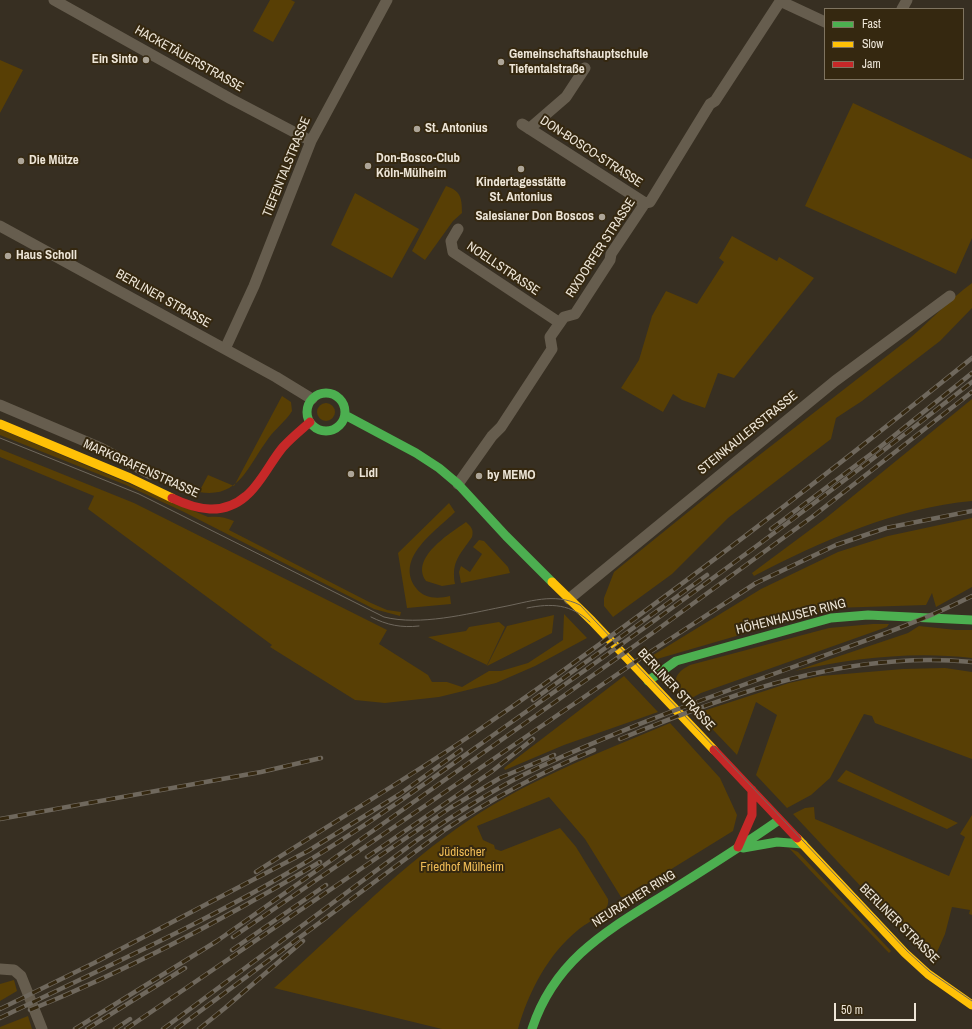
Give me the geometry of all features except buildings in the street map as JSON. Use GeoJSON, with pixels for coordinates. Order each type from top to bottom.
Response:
{"type":"FeatureCollection","features":[{"type":"Feature","properties":{"kind":"main road"},"geometry":{"type":"LineString","coordinates":[[320,394],[333,394],[342,402],[345,415],[340,425],[330,431],[318,429],[310,422],[307,410],[312,399],[320,394]]}},
{"type":"Feature","properties":{"kind":"main road","name":"BERLINER STRASSE"},"geometry":{"type":"LineString","coordinates":[[345,415],[369,426],[416,453],[439,468],[458,484],[506,536],[570,599],[916,964],[972,1005]]}},
{"type":"Feature","properties":{"kind":"main road","name":"MARKGRAFENSTRASSE"},"geometry":{"type":"LineString","coordinates":[[0,424],[130,478],[190,507],[208,510],[229,507],[247,496],[284,447],[310,422]]}},
{"type":"Feature","properties":{"kind":"main road","name":"HÖHENHAUSER RING"},"geometry":{"type":"LineString","coordinates":[[648,681],[662,669],[676,661],[837,617],[849,615],[889,614],[956,621],[972,620]]}},
{"type":"Feature","properties":{"kind":"main road"},"geometry":{"type":"LineString","coordinates":[[736,850],[752,815],[752,790]]}},
{"type":"Feature","properties":{"kind":"main road","name":"NEURATHER RING"},"geometry":{"type":"LineString","coordinates":[[532,1029],[541,1005],[553,985],[582,950],[599,936],[736,850],[779,820]]}},
{"type":"Feature","properties":{"kind":"main road"},"geometry":{"type":"LineString","coordinates":[[736,850],[777,842],[803,844]]}},
{"type":"Feature","properties":{"kind":"street","name":"HACKETÄUERSTRASSE"},"geometry":{"type":"LineString","coordinates":[[54,0],[231,99],[311,141]]}},
{"type":"Feature","properties":{"kind":"street","name":"TIEFENTALSTRASSE"},"geometry":{"type":"LineString","coordinates":[[225,349],[254,286],[311,141],[387,0]]}},
{"type":"Feature","properties":{"kind":"street","name":"RIXDORFER STRASSE"},"geometry":{"type":"LineString","coordinates":[[458,484],[492,436],[501,427],[552,349],[550,338],[564,317],[575,314],[645,203],[650,202],[710,104],[715,101],[781,1],[824,22]]}},
{"type":"Feature","properties":{"kind":"street","name":"DON-BOSCO-STRASSE"},"geometry":{"type":"LineString","coordinates":[[585,68],[566,97],[525,127],[645,203]]}},
{"type":"Feature","properties":{"kind":"street","name":"BERLINER STRASSE"},"geometry":{"type":"LineString","coordinates":[[0,226],[225,349],[312,399]]}},
{"type":"Feature","properties":{"kind":"street","name":"NOELLSTRASSE"},"geometry":{"type":"LineString","coordinates":[[458,228],[451,241],[453,252],[560,323]]}},
{"type":"Feature","properties":{"kind":"street","name":"STEINKAULERSTRASSE"},"geometry":{"type":"LineString","coordinates":[[570,599],[835,381],[950,296]]}},
{"type":"Feature","properties":{"kind":"street","name":"MARKGRAFENSTRASSE"},"geometry":{"type":"LineString","coordinates":[[0,405],[101,448],[150,474]]}},
{"type":"Feature","properties":{"kind":"street"},"geometry":{"type":"LineString","coordinates":[[0,969],[14,970],[21,976],[42,1029]]}},
{"type":"Feature","properties":{"kind":"green space"},"geometry":{"type":"Polygon","coordinates":[[[270,0],[291,0],[295,2],[273,42],[253,31],[270,0]]]}},
{"type":"Feature","properties":{"kind":"green space"},"geometry":{"type":"Polygon","coordinates":[[[0,60],[23,70],[0,113],[0,60]]]}},
{"type":"Feature","properties":{"kind":"green space"},"geometry":{"type":"Polygon","coordinates":[[[853,103],[972,159],[972,238],[956,274],[805,206],[853,103]]]}},
{"type":"Feature","properties":{"kind":"green space"},"geometry":{"type":"Polygon","coordinates":[[[446,186],[455,190],[460,196],[462,213],[453,221],[425,260],[412,251],[446,186]]]}},
{"type":"Feature","properties":{"kind":"green space"},"geometry":{"type":"Polygon","coordinates":[[[355,193],[419,229],[392,278],[331,245],[355,193]]]}},
{"type":"Feature","properties":{"kind":"green space"},"geometry":{"type":"Polygon","coordinates":[[[732,236],[777,261],[779,257],[814,278],[734,378],[718,373],[705,408],[682,400],[673,394],[663,412],[621,388],[639,360],[652,316],[666,291],[697,304],[724,262],[719,258],[732,236]]]}},
{"type":"Feature","properties":{"kind":"green space"},"geometry":{"type":"Polygon","coordinates":[[[972,283],[972,308],[940,341],[862,401],[836,418],[831,439],[728,518],[672,574],[613,617],[604,606],[604,598],[614,572],[735,474],[910,338],[972,283]]]}},
{"type":"Feature","properties":{"kind":"green space"},"geometry":{"type":"Polygon","coordinates":[[[282,396],[291,402],[292,411],[271,435],[241,478],[235,483],[282,396]]]}},
{"type":"Feature","properties":{"kind":"green space"},"geometry":{"type":"Polygon","coordinates":[[[972,399],[972,501],[915,511],[860,528],[806,550],[754,576],[752,573],[826,518],[972,399]]]}},
{"type":"Feature","properties":{"kind":"green space"},"geometry":{"type":"Polygon","coordinates":[[[322,403],[330,403],[335,408],[333,419],[330,421],[322,421],[317,416],[317,408],[322,403]]]}},
{"type":"Feature","properties":{"kind":"green space"},"geometry":{"type":"Polygon","coordinates":[[[0,429],[208,517],[221,517],[234,521],[229,530],[371,603],[387,610],[401,612],[400,616],[374,609],[184,512],[126,485],[0,435],[0,429]]]}},
{"type":"Feature","properties":{"kind":"green space"},"geometry":{"type":"Polygon","coordinates":[[[0,449],[134,503],[387,630],[379,644],[428,675],[432,682],[447,682],[462,687],[489,671],[501,671],[528,663],[563,640],[564,614],[587,638],[535,666],[496,683],[439,697],[385,703],[355,700],[270,647],[272,645],[88,509],[94,496],[0,457],[0,449]]]}},
{"type":"Feature","properties":{"kind":"green space"},"geometry":{"type":"Polygon","coordinates":[[[208,475],[233,486],[213,493],[199,492],[208,475]]]}},
{"type":"Feature","properties":{"kind":"green space"},"geometry":{"type":"Polygon","coordinates":[[[449,503],[455,512],[420,546],[410,566],[411,577],[419,592],[432,597],[441,598],[450,596],[451,604],[407,608],[398,553],[449,503]]]}},
{"type":"Feature","properties":{"kind":"green space"},"geometry":{"type":"Polygon","coordinates":[[[972,518],[972,587],[936,607],[932,593],[926,605],[833,608],[657,659],[650,657],[761,589],[838,552],[888,536],[972,518]]]}},
{"type":"Feature","properties":{"kind":"green space"},"geometry":{"type":"Polygon","coordinates":[[[466,522],[472,528],[473,534],[455,564],[455,584],[442,586],[426,581],[422,572],[423,564],[427,555],[450,533],[466,522]]]}},
{"type":"Feature","properties":{"kind":"green space"},"geometry":{"type":"Polygon","coordinates":[[[479,540],[484,541],[508,567],[510,573],[461,583],[459,572],[461,566],[470,572],[482,554],[473,547],[479,540]]]}},
{"type":"Feature","properties":{"kind":"green space"},"geometry":{"type":"Polygon","coordinates":[[[554,615],[552,633],[487,666],[507,626],[554,615]]]}},
{"type":"Feature","properties":{"kind":"green space"},"geometry":{"type":"Polygon","coordinates":[[[499,622],[505,627],[487,665],[428,637],[466,631],[469,627],[499,622]]]}},
{"type":"Feature","properties":{"kind":"green space"},"geometry":{"type":"Polygon","coordinates":[[[889,624],[887,627],[701,693],[686,701],[676,686],[679,673],[690,665],[829,628],[889,624]]]}},
{"type":"Feature","properties":{"kind":"green space"},"geometry":{"type":"Polygon","coordinates":[[[919,626],[956,630],[972,630],[972,658],[928,655],[883,657],[839,662],[795,671],[908,633],[919,626]]]}},
{"type":"Feature","properties":{"kind":"green space"},"geometry":{"type":"Polygon","coordinates":[[[945,668],[972,672],[972,759],[875,723],[872,716],[864,714],[830,778],[811,795],[787,808],[756,775],[777,715],[756,702],[737,755],[697,713],[789,683],[821,676],[903,669],[945,668]]]}},
{"type":"Feature","properties":{"kind":"green space"},"geometry":{"type":"Polygon","coordinates":[[[624,676],[658,712],[564,745],[505,770],[504,768],[624,676]]]}},
{"type":"Feature","properties":{"kind":"green space","name":"Jüdischer Friedhof Mülheim"},"geometry":{"type":"Polygon","coordinates":[[[670,723],[720,778],[737,815],[733,831],[626,897],[621,897],[585,839],[549,797],[477,826],[483,840],[494,845],[495,849],[501,851],[560,828],[576,847],[608,899],[606,909],[598,917],[578,930],[567,940],[548,962],[533,988],[518,1029],[442,1029],[274,988],[386,885],[432,847],[481,812],[560,770],[670,723]]]}},
{"type":"Feature","properties":{"kind":"green space"},"geometry":{"type":"Polygon","coordinates":[[[846,770],[958,823],[947,829],[837,781],[846,770]]]}},
{"type":"Feature","properties":{"kind":"green space"},"geometry":{"type":"Polygon","coordinates":[[[814,807],[815,819],[949,876],[965,837],[960,834],[972,815],[972,915],[969,914],[970,910],[952,907],[945,934],[933,961],[926,956],[793,814],[805,808],[814,807]]]}},
{"type":"Feature","properties":{"kind":"green space"},"geometry":{"type":"Polygon","coordinates":[[[789,848],[798,852],[891,951],[889,953],[789,848]]]}},
{"type":"Feature","properties":{"kind":"green space"},"geometry":{"type":"Polygon","coordinates":[[[14,980],[17,991],[0,1001],[0,984],[14,980]]]}},
{"type":"Feature","properties":{"kind":"green space"},"geometry":{"type":"Polygon","coordinates":[[[28,1016],[32,1029],[0,1029],[0,1027],[28,1016]]]}},
{"type":"Feature","properties":{"kind":"tram line"},"geometry":{"type":"LineString","coordinates":[[0,438],[139,494],[384,617],[428,620],[474,613],[541,599],[561,599],[580,605],[907,951],[930,972],[972,1001]]}},
{"type":"Feature","properties":{"kind":"tram line"},"geometry":{"type":"LineString","coordinates":[[527,608],[536,606],[561,606],[576,612],[590,622]]}},
{"type":"Feature","properties":{"kind":"tram line"},"geometry":{"type":"LineString","coordinates":[[371,617],[394,625],[406,627],[419,626]]}},
{"type":"Feature","properties":{"kind":"railway"},"geometry":{"type":"LineString","coordinates":[[256,872],[452,748],[606,640],[791,501],[972,358]]}},
{"type":"Feature","properties":{"kind":"railway"},"geometry":{"type":"LineString","coordinates":[[771,529],[875,451],[972,373]]}},
{"type":"Feature","properties":{"kind":"railway"},"geometry":{"type":"LineString","coordinates":[[0,1018],[233,904],[308,861],[364,825],[447,768],[698,589],[863,466],[972,382]]}},
{"type":"Feature","properties":{"kind":"railway"},"geometry":{"type":"LineString","coordinates":[[75,1029],[217,941],[654,632],[812,517],[972,392]]}},
{"type":"Feature","properties":{"kind":"railway"},"geometry":{"type":"LineString","coordinates":[[233,937],[644,656],[756,583],[836,545],[886,528],[972,511]]}},
{"type":"Feature","properties":{"kind":"railway"},"geometry":{"type":"LineString","coordinates":[[533,700],[707,575]]}},
{"type":"Feature","properties":{"kind":"railway"},"geometry":{"type":"LineString","coordinates":[[163,1029],[416,841],[442,823],[511,781],[559,758],[629,728],[891,631],[932,615],[972,596]]}},
{"type":"Feature","properties":{"kind":"railway"},"geometry":{"type":"LineString","coordinates":[[620,739],[748,691],[836,669],[881,662],[926,660],[972,662]]}},
{"type":"Feature","properties":{"kind":"railway"},"geometry":{"type":"LineString","coordinates":[[367,857],[491,772],[533,739]]}},
{"type":"Feature","properties":{"kind":"railway"},"geometry":{"type":"LineString","coordinates":[[0,1009],[94,963],[308,851],[400,794],[461,750]]}},
{"type":"Feature","properties":{"kind":"railway"},"geometry":{"type":"LineString","coordinates":[[176,1029],[446,829],[518,786],[594,750]]}},
{"type":"Feature","properties":{"kind":"railway"},"geometry":{"type":"LineString","coordinates":[[126,1029],[450,808],[500,778],[554,755]]}},
{"type":"Feature","properties":{"kind":"railway"},"geometry":{"type":"LineString","coordinates":[[0,819],[261,772],[321,758]]}},
{"type":"Feature","properties":{"kind":"railway"},"geometry":{"type":"LineString","coordinates":[[30,1010],[68,994],[178,942],[320,862]]}},
{"type":"Feature","properties":{"kind":"railway"},"geometry":{"type":"LineString","coordinates":[[232,950],[326,885]]}},
{"type":"Feature","properties":{"kind":"railway"},"geometry":{"type":"LineString","coordinates":[[199,1029],[303,941]]}},
{"type":"Feature","properties":{"kind":"railway"},"geometry":{"type":"LineString","coordinates":[[87,1029],[185,968]]}},
{"type":"Feature","properties":{"kind":"railway"},"geometry":{"type":"LineString","coordinates":[[115,1029],[130,1019]]}},
{"type":"Feature","properties":{"kind":"traffic: fast"},"geometry":{"type":"LineString","coordinates":[[322,393],[330,393],[337,396],[342,401],[345,412],[342,423],[337,428],[330,431],[322,431],[315,428],[310,423],[307,416],[307,408],[310,401],[315,396],[322,393]]}},
{"type":"Feature","properties":{"kind":"traffic: fast"},"geometry":{"type":"LineString","coordinates":[[345,415],[416,453],[439,468],[458,484],[506,536],[552,582]]}},
{"type":"Feature","properties":{"kind":"traffic: fast"},"geometry":{"type":"LineString","coordinates":[[648,681],[676,661],[831,618],[868,615],[972,620]]}},
{"type":"Feature","properties":{"kind":"traffic: fast"},"geometry":{"type":"LineString","coordinates":[[532,1029],[543,1003],[556,981],[572,962],[590,945],[630,916],[727,855],[779,820]]}},
{"type":"Feature","properties":{"kind":"traffic: fast"},"geometry":{"type":"LineString","coordinates":[[743,848],[777,842],[803,844]]}},
{"type":"Feature","properties":{"kind":"traffic: slow"},"geometry":{"type":"LineString","coordinates":[[0,424],[130,478],[172,498]]}},
{"type":"Feature","properties":{"kind":"traffic: slow"},"geometry":{"type":"LineString","coordinates":[[552,582],[592,621],[714,750]]}},
{"type":"Feature","properties":{"kind":"traffic: slow"},"geometry":{"type":"LineString","coordinates":[[797,838],[905,953],[928,974],[972,1005]]}},
{"type":"Feature","properties":{"kind":"traffic: jam"},"geometry":{"type":"LineString","coordinates":[[172,498],[191,506],[210,509],[219,509],[237,502],[246,496],[256,486],[283,447],[310,422]]}},
{"type":"Feature","properties":{"kind":"traffic: jam"},"geometry":{"type":"LineString","coordinates":[[714,750],[797,838]]}},
{"type":"Feature","properties":{"kind":"traffic: jam"},"geometry":{"type":"LineString","coordinates":[[738,847],[752,815],[752,790]]}},
{"type":"Feature","properties":{"kind":"place","name":"Ein Sinto"},"geometry":{"type":"Point","coordinates":[146,60]}},
{"type":"Feature","properties":{"kind":"place","name":"Gemeinschaftshauptschule Tiefentalstraße"},"geometry":{"type":"Point","coordinates":[501,62]}},
{"type":"Feature","properties":{"kind":"place","name":"St. Antonius"},"geometry":{"type":"Point","coordinates":[417,129]}},
{"type":"Feature","properties":{"kind":"place","name":"Die Mütze"},"geometry":{"type":"Point","coordinates":[21,161]}},
{"type":"Feature","properties":{"kind":"place","name":"Don-Bosco-Club Köln-Mülheim"},"geometry":{"type":"Point","coordinates":[368,166]}},
{"type":"Feature","properties":{"kind":"place","name":"Kindertagesstätte St. Antonius"},"geometry":{"type":"Point","coordinates":[521,169]}},
{"type":"Feature","properties":{"kind":"place","name":"Salesianer Don Boscos"},"geometry":{"type":"Point","coordinates":[602,217]}},
{"type":"Feature","properties":{"kind":"place","name":"Haus Scholl"},"geometry":{"type":"Point","coordinates":[8,256]}},
{"type":"Feature","properties":{"kind":"place","name":"Lidl"},"geometry":{"type":"Point","coordinates":[351,474]}},
{"type":"Feature","properties":{"kind":"place","name":"by MEMO"},"geometry":{"type":"Point","coordinates":[479,476]}}]}
